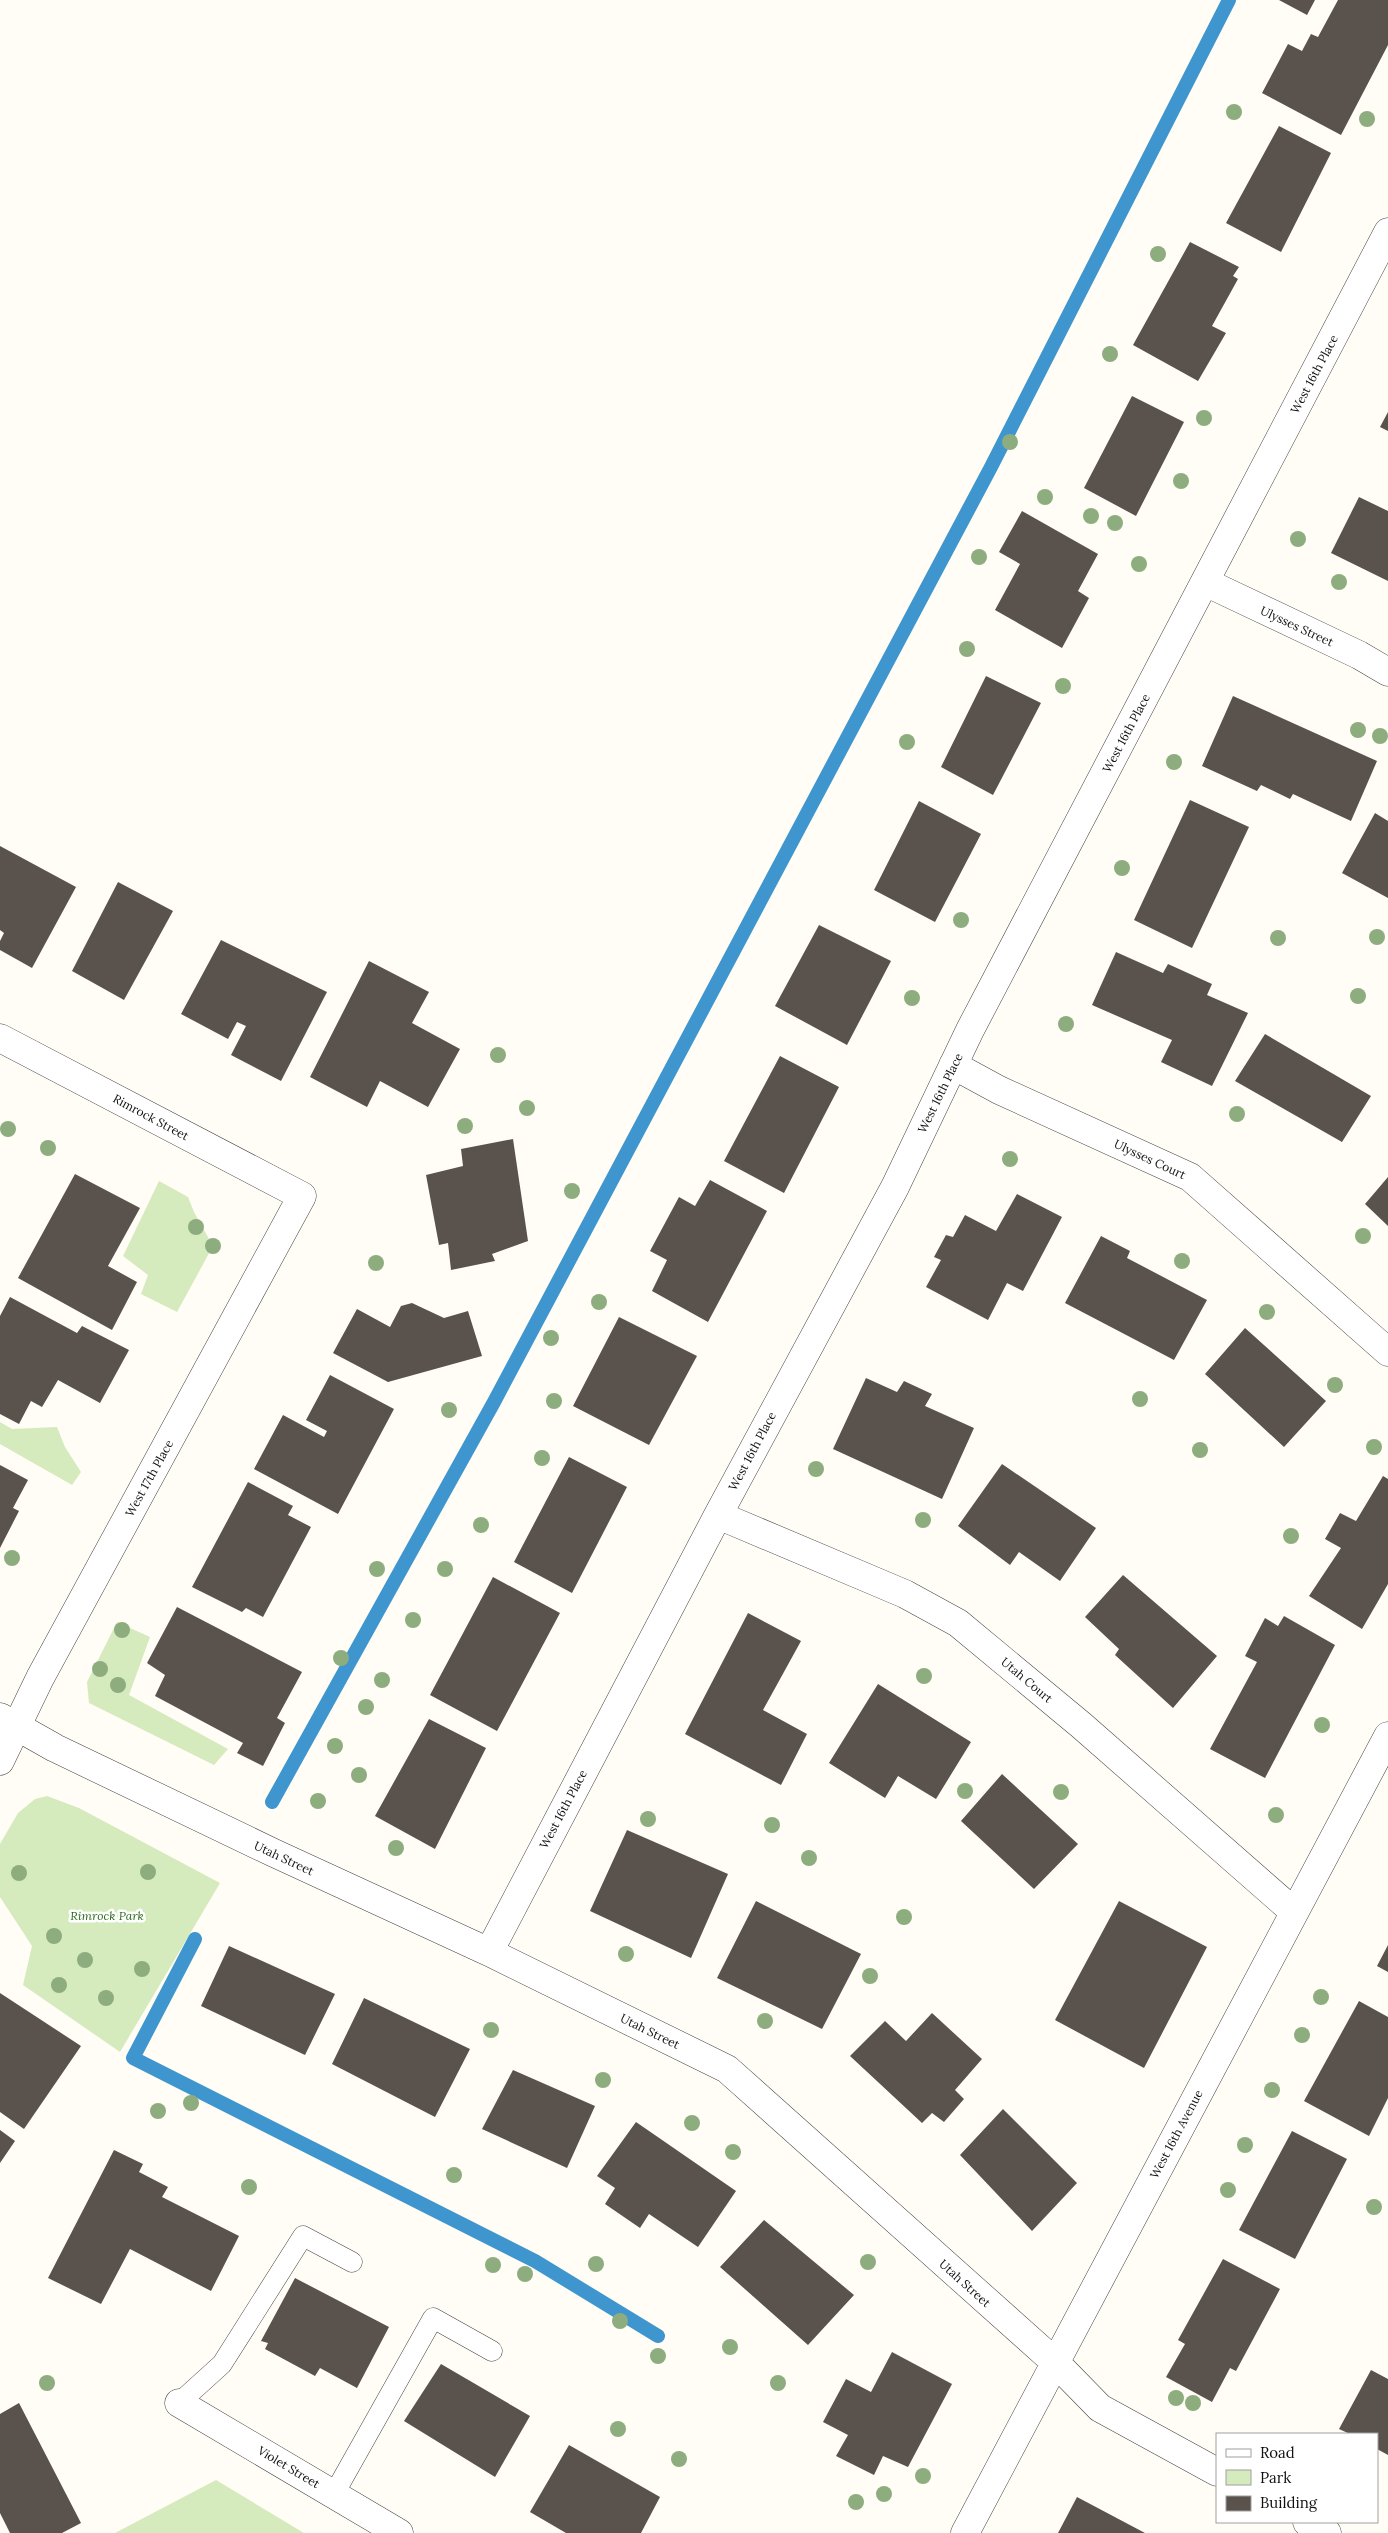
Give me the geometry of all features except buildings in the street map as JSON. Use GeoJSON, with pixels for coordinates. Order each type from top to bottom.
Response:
{"type":"FeatureCollection","features":[{"type":"Feature","properties":{"kind":"street","name":"West 16th Place"},"geometry":{"type":"LineString","coordinates":[[489,1952],[718,1515],[895,1187],[953,1064],[1388,232]]}},
{"type":"Feature","properties":{"kind":"street","name":"Ulysses Street"},"geometry":{"type":"LineString","coordinates":[[1205,582],[1359,655],[1388,672]]}},
{"type":"Feature","properties":{"kind":"street","name":"Rimrock Street"},"geometry":{"type":"LineString","coordinates":[[0,1038],[302,1196]]}},
{"type":"Feature","properties":{"kind":"street","name":"Ulysses Court"},"geometry":{"type":"LineString","coordinates":[[953,1064],[999,1090],[1190,1177],[1388,1352]]}},
{"type":"Feature","properties":{"kind":"street","name":"West 17th Place"},"geometry":{"type":"LineString","coordinates":[[0,1761],[8,1722],[40,1678],[302,1196]]}},
{"type":"Feature","properties":{"kind":"street","name":"Utah Court"},"geometry":{"type":"LineString","coordinates":[[718,1515],[905,1594],[958,1623],[1081,1725],[1293,1912]]}},
{"type":"Feature","properties":{"kind":"street","name":"Utah Street"},"geometry":{"type":"LineString","coordinates":[[8,1722],[274,1853],[489,1952],[727,2070],[1056,2363],[1100,2408],[1216,2471]]}},
{"type":"Feature","properties":{"kind":"street","name":"West 16th Avenue"},"geometry":{"type":"LineString","coordinates":[[965,2533],[1388,1736]]}},
{"type":"Feature","properties":{"kind":"street","name":"Violet Street"},"geometry":{"type":"LineString","coordinates":[[179,2402],[399,2533]]}},
{"type":"Feature","properties":{"kind":"street"},"geometry":{"type":"LineString","coordinates":[[1309,2523],[1327,2533]]}},
{"type":"Feature","properties":{"kind":"lane"},"geometry":{"type":"LineString","coordinates":[[179,2402],[222,2364],[303,2236],[352,2262]]}},
{"type":"Feature","properties":{"kind":"lane"},"geometry":{"type":"LineString","coordinates":[[334,2494],[433,2318],[492,2351]]}},
{"type":"Feature","properties":{"kind":"green space"},"geometry":{"type":"Polygon","coordinates":[[[159,1181],[188,1197],[213,1246],[177,1312],[141,1294],[148,1275],[123,1256],[159,1181]]]}},
{"type":"Feature","properties":{"kind":"green space"},"geometry":{"type":"Polygon","coordinates":[[[0,1422],[12,1429],[57,1427],[65,1447],[81,1472],[72,1485],[0,1444],[0,1422]]]}},
{"type":"Feature","properties":{"kind":"green space"},"geometry":{"type":"Polygon","coordinates":[[[117,1622],[150,1637],[129,1695],[228,1749],[214,1765],[89,1703],[87,1682],[117,1622]]]}},
{"type":"Feature","properties":{"kind":"green space","name":"Rimrock Park"},"geometry":{"type":"Polygon","coordinates":[[[47,1796],[79,1808],[220,1883],[120,2052],[23,1985],[32,1946],[0,1897],[0,1844],[18,1813],[35,1799],[47,1796]]]}},
{"type":"Feature","properties":{"kind":"green space"},"geometry":{"type":"Polygon","coordinates":[[[216,2480],[304,2533],[115,2533],[216,2480]]]}},
{"type":"Feature","properties":{"kind":"waterway"},"geometry":{"type":"LineString","coordinates":[[272,1802],[494,1402],[991,467],[1229,0]]}},
{"type":"Feature","properties":{"kind":"waterway"},"geometry":{"type":"LineString","coordinates":[[195,1939],[133,2058],[535,2261],[658,2336]]}}]}
